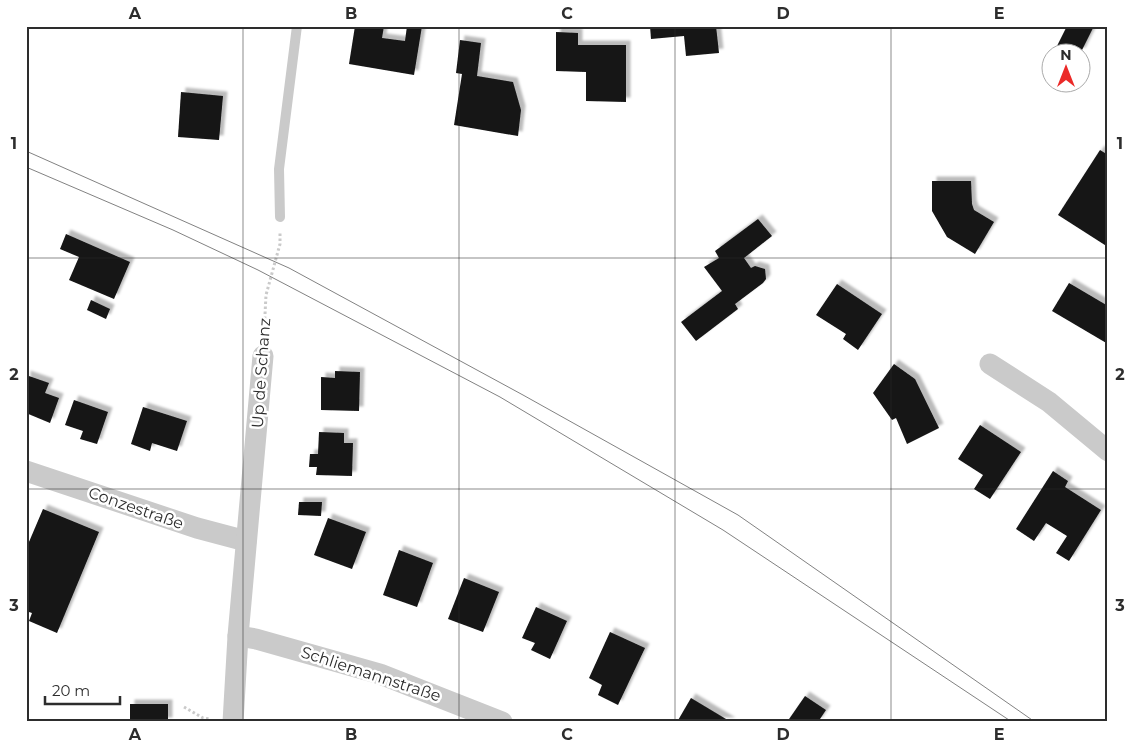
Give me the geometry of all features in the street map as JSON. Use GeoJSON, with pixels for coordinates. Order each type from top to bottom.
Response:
{"type":"FeatureCollection","features":[{"type":"Feature","properties":{"kind":"street","name":"Up de Schanz"},"geometry":{"type":"LineString","coordinates":[[225,720],[238,636],[263,356]]}},
{"type":"Feature","properties":{"kind":"street"},"geometry":{"type":"LineString","coordinates":[[990,364],[1049,402],[1108,451]]}},
{"type":"Feature","properties":{"kind":"street","name":"Conzestraße"},"geometry":{"type":"LineString","coordinates":[[26,471],[197,528],[246,541]]}},
{"type":"Feature","properties":{"kind":"street","name":"Schliemannstraße"},"geometry":{"type":"LineString","coordinates":[[238,636],[256,639],[380,674],[502,722]]}},
{"type":"Feature","properties":{"kind":"lane"},"geometry":{"type":"LineString","coordinates":[[280,217],[278,169],[296,26]]}},
{"type":"Feature","properties":{"kind":"path","name":"Up de Schanz"},"geometry":{"type":"LineString","coordinates":[[263,356],[266,295],[280,244],[280,217]]}},
{"type":"Feature","properties":{"kind":"path"},"geometry":{"type":"LineString","coordinates":[[184,708],[203,718],[225,720]]}},
{"type":"Feature","properties":{"kind":"building"},"geometry":{"type":"Polygon","coordinates":[[[355,26],[384,26],[382,38],[405,41],[407,26],[422,26],[414,75],[349,64],[355,26]]]}},
{"type":"Feature","properties":{"kind":"building"},"geometry":{"type":"Polygon","coordinates":[[[650,26],[716,26],[719,53],[686,56],[684,36],[651,39],[650,26]]]}},
{"type":"Feature","properties":{"kind":"building"},"geometry":{"type":"Polygon","coordinates":[[[1067,26],[1094,26],[1086,42],[1059,42],[1067,26]]]}},
{"type":"Feature","properties":{"kind":"building"},"geometry":{"type":"Polygon","coordinates":[[[556,32],[578,33],[578,45],[626,45],[626,102],[586,101],[586,72],[556,71],[556,32]]]}},
{"type":"Feature","properties":{"kind":"building"},"geometry":{"type":"Polygon","coordinates":[[[460,40],[481,43],[477,76],[513,82],[521,110],[518,136],[454,125],[462,74],[456,73],[460,40]]]}},
{"type":"Feature","properties":{"kind":"building"},"geometry":{"type":"Polygon","coordinates":[[[181,92],[223,96],[219,140],[178,137],[181,92]]]}},
{"type":"Feature","properties":{"kind":"building"},"geometry":{"type":"Polygon","coordinates":[[[1100,150],[1108,155],[1108,247],[1058,215],[1100,150]]]}},
{"type":"Feature","properties":{"kind":"building"},"geometry":{"type":"Polygon","coordinates":[[[932,181],[971,181],[974,210],[994,222],[975,254],[947,237],[932,211],[932,181]]]}},
{"type":"Feature","properties":{"kind":"building"},"geometry":{"type":"Polygon","coordinates":[[[758,219],[772,236],[744,258],[751,268],[755,266],[765,269],[766,279],[735,304],[738,309],[696,341],[681,322],[722,291],[704,267],[719,258],[715,251],[758,219]]]}},
{"type":"Feature","properties":{"kind":"building"},"geometry":{"type":"Polygon","coordinates":[[[66,234],[130,262],[114,299],[69,280],[79,257],[60,249],[66,234]]]}},
{"type":"Feature","properties":{"kind":"building"},"geometry":{"type":"Polygon","coordinates":[[[1069,283],[1108,306],[1108,344],[1052,311],[1069,283]]]}},
{"type":"Feature","properties":{"kind":"building"},"geometry":{"type":"Polygon","coordinates":[[[837,284],[882,314],[858,350],[843,339],[846,334],[816,315],[837,284]]]}},
{"type":"Feature","properties":{"kind":"building"},"geometry":{"type":"Polygon","coordinates":[[[91,300],[110,309],[106,319],[87,310],[91,300]]]}},
{"type":"Feature","properties":{"kind":"building"},"geometry":{"type":"Polygon","coordinates":[[[894,364],[915,379],[939,428],[907,444],[896,418],[892,420],[873,393],[894,364]]]}},
{"type":"Feature","properties":{"kind":"building"},"geometry":{"type":"Polygon","coordinates":[[[335,371],[360,372],[359,411],[321,410],[321,377],[335,378],[335,371]]]}},
{"type":"Feature","properties":{"kind":"building"},"geometry":{"type":"Polygon","coordinates":[[[26,375],[49,383],[45,393],[59,398],[50,423],[26,413],[26,375]]]}},
{"type":"Feature","properties":{"kind":"building"},"geometry":{"type":"Polygon","coordinates":[[[74,400],[108,412],[97,444],[80,439],[83,431],[65,425],[74,400]]]}},
{"type":"Feature","properties":{"kind":"building"},"geometry":{"type":"Polygon","coordinates":[[[143,407],[187,421],[177,451],[152,443],[150,451],[131,444],[143,407]]]}},
{"type":"Feature","properties":{"kind":"building"},"geometry":{"type":"Polygon","coordinates":[[[980,425],[1021,452],[990,499],[974,489],[983,475],[958,459],[980,425]]]}},
{"type":"Feature","properties":{"kind":"building"},"geometry":{"type":"Polygon","coordinates":[[[319,432],[344,433],[344,443],[353,443],[352,476],[316,475],[317,467],[309,467],[310,454],[318,454],[319,432]]]}},
{"type":"Feature","properties":{"kind":"building"},"geometry":{"type":"Polygon","coordinates":[[[1053,471],[1068,481],[1065,487],[1101,510],[1069,561],[1056,553],[1067,536],[1046,523],[1034,541],[1016,529],[1053,471]]]}},
{"type":"Feature","properties":{"kind":"building"},"geometry":{"type":"Polygon","coordinates":[[[299,502],[322,502],[321,516],[298,515],[299,502]]]}},
{"type":"Feature","properties":{"kind":"building"},"geometry":{"type":"Polygon","coordinates":[[[43,509],[99,532],[57,633],[29,621],[32,613],[26,611],[26,549],[43,509]]]}},
{"type":"Feature","properties":{"kind":"building"},"geometry":{"type":"Polygon","coordinates":[[[328,518],[366,532],[352,569],[314,555],[328,518]]]}},
{"type":"Feature","properties":{"kind":"building"},"geometry":{"type":"Polygon","coordinates":[[[399,550],[433,563],[417,607],[383,595],[399,550]]]}},
{"type":"Feature","properties":{"kind":"building"},"geometry":{"type":"Polygon","coordinates":[[[464,578],[499,592],[483,632],[448,619],[464,578]]]}},
{"type":"Feature","properties":{"kind":"building"},"geometry":{"type":"Polygon","coordinates":[[[536,607],[567,621],[550,659],[531,650],[535,643],[522,638],[536,607]]]}},
{"type":"Feature","properties":{"kind":"building"},"geometry":{"type":"Polygon","coordinates":[[[610,632],[645,648],[618,705],[598,695],[602,685],[589,678],[610,632]]]}},
{"type":"Feature","properties":{"kind":"building"},"geometry":{"type":"Polygon","coordinates":[[[805,696],[826,710],[818,722],[787,722],[805,696]]]}},
{"type":"Feature","properties":{"kind":"building"},"geometry":{"type":"Polygon","coordinates":[[[691,698],[731,722],[677,722],[691,698]]]}},
{"type":"Feature","properties":{"kind":"building"},"geometry":{"type":"Polygon","coordinates":[[[130,704],[168,704],[168,722],[130,722],[130,704]]]}},
{"type":"Feature","properties":{"kind":"tram line"},"geometry":{"type":"LineString","coordinates":[[26,151],[289,268],[523,395],[738,515],[1035,722]]}},
{"type":"Feature","properties":{"kind":"tram line"},"geometry":{"type":"LineString","coordinates":[[26,167],[173,230],[258,270],[500,397],[723,530],[1012,722]]}}]}
